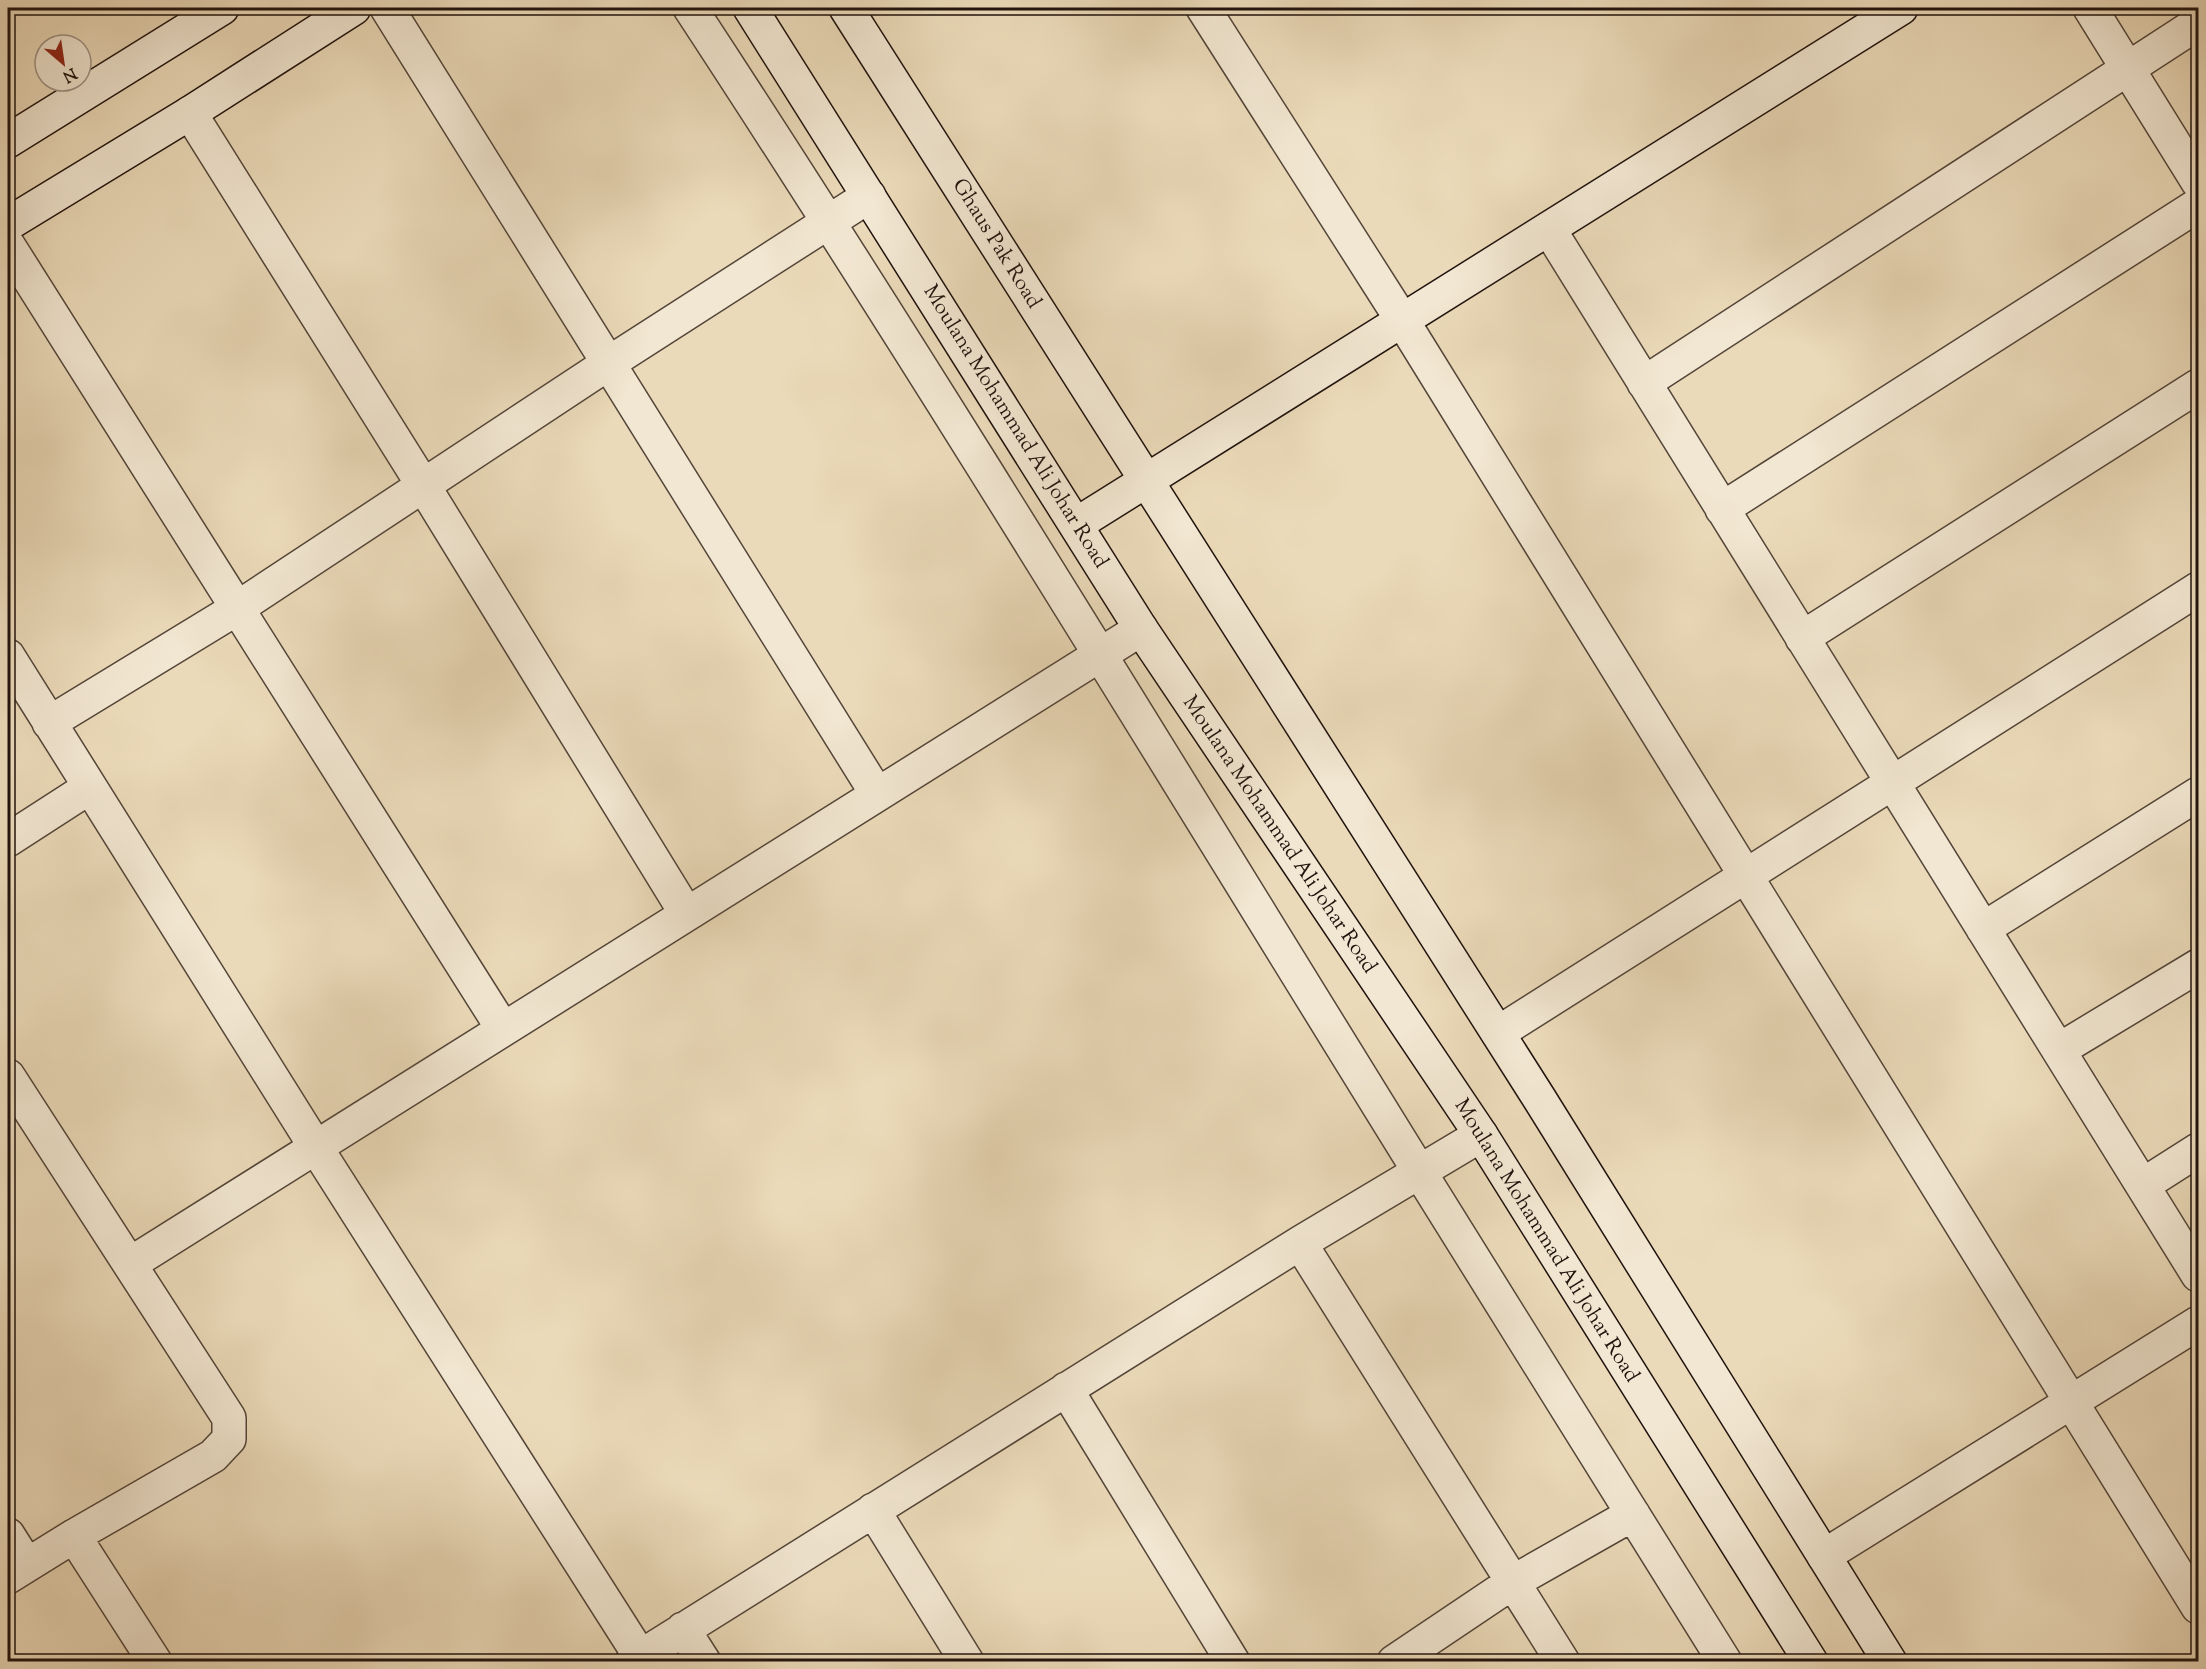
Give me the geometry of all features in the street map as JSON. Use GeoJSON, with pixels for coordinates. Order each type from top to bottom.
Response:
{"type":"FeatureCollection","features":[{"type":"Feature","properties":{"kind":"street"},"geometry":{"type":"LineString","coordinates":[[8,141],[222,8]]}},
{"type":"Feature","properties":{"kind":"street"},"geometry":{"type":"LineString","coordinates":[[8,224],[190,113],[354,8]]}},
{"type":"Feature","properties":{"kind":"street"},"geometry":{"type":"LineString","coordinates":[[387,8],[877,794]]}},
{"type":"Feature","properties":{"kind":"street"},"geometry":{"type":"LineString","coordinates":[[690,8],[830,221],[1101,654],[1419,1172],[1725,1662]]}},
{"type":"Feature","properties":{"kind":"street","name":"Moulana Mohammad Ali Johar Road"},"geometry":{"type":"LineString","coordinates":[[750,8],[1141,629],[1481,1135],[1811,1662]]}},
{"type":"Feature","properties":{"kind":"street","name":"Ghaus Pak Road"},"geometry":{"type":"LineString","coordinates":[[846,8],[1146,481]]}},
{"type":"Feature","properties":{"kind":"street"},"geometry":{"type":"LineString","coordinates":[[1203,8],[1402,321],[2199,1607]]}},
{"type":"Feature","properties":{"kind":"street"},"geometry":{"type":"LineString","coordinates":[[1077,524],[1901,8]]}},
{"type":"Feature","properties":{"kind":"street"},"geometry":{"type":"LineString","coordinates":[[2090,8],[2199,182]]}},
{"type":"Feature","properties":{"kind":"street"},"geometry":{"type":"LineString","coordinates":[[1644,382],[2199,23]]}},
{"type":"Feature","properties":{"kind":"street"},"geometry":{"type":"LineString","coordinates":[[190,113],[423,485],[686,913]]}},
{"type":"Feature","properties":{"kind":"street"},"geometry":{"type":"LineString","coordinates":[[49,723],[236,609],[609,363],[869,196]]}},
{"type":"Feature","properties":{"kind":"street"},"geometry":{"type":"LineString","coordinates":[[1722,510],[2199,205]]}},
{"type":"Feature","properties":{"kind":"street"},"geometry":{"type":"LineString","coordinates":[[1549,229],[2199,1275]]}},
{"type":"Feature","properties":{"kind":"street"},"geometry":{"type":"LineString","coordinates":[[8,245],[503,1029]]}},
{"type":"Feature","properties":{"kind":"street"},"geometry":{"type":"LineString","coordinates":[[1802,638],[2199,386]]}},
{"type":"Feature","properties":{"kind":"street"},"geometry":{"type":"LineString","coordinates":[[1146,481],[1498,1033],[1890,1662]]}},
{"type":"Feature","properties":{"kind":"street"},"geometry":{"type":"LineString","coordinates":[[1498,1033],[2199,589]]}},
{"type":"Feature","properties":{"kind":"street"},"geometry":{"type":"LineString","coordinates":[[130,1264],[1141,629]]}},
{"type":"Feature","properties":{"kind":"street"},"geometry":{"type":"LineString","coordinates":[[8,656],[636,1659],[1300,1243],[1481,1135]]}},
{"type":"Feature","properties":{"kind":"street"},"geometry":{"type":"LineString","coordinates":[[8,840],[90,787]]}},
{"type":"Feature","properties":{"kind":"street"},"geometry":{"type":"LineString","coordinates":[[1983,929],[2199,794]]}},
{"type":"Feature","properties":{"kind":"street"},"geometry":{"type":"LineString","coordinates":[[2059,1050],[2199,966]]}},
{"type":"Feature","properties":{"kind":"street"},"geometry":{"type":"LineString","coordinates":[[8,1076],[229,1418],[229,1439],[213,1456],[17,1571],[8,1535]]}},
{"type":"Feature","properties":{"kind":"street"},"geometry":{"type":"LineString","coordinates":[[2143,1185],[2199,1150]]}},
{"type":"Feature","properties":{"kind":"street"},"geometry":{"type":"LineString","coordinates":[[1300,1243],[1563,1662]]}},
{"type":"Feature","properties":{"kind":"street"},"geometry":{"type":"LineString","coordinates":[[1824,1556],[2199,1323]]}},
{"type":"Feature","properties":{"kind":"street"},"geometry":{"type":"LineString","coordinates":[[1066,1389],[1233,1662]]}},
{"type":"Feature","properties":{"kind":"street"},"geometry":{"type":"LineString","coordinates":[[873,1510],[967,1662]]}},
{"type":"Feature","properties":{"kind":"street"},"geometry":{"type":"LineString","coordinates":[[1394,1662],[1513,1582],[1633,1514]]}},
{"type":"Feature","properties":{"kind":"street"},"geometry":{"type":"LineString","coordinates":[[74,1536],[155,1662]]}},
{"type":"Feature","properties":{"kind":"street"},"geometry":{"type":"LineString","coordinates":[[683,1629],[704,1662]]}}]}
